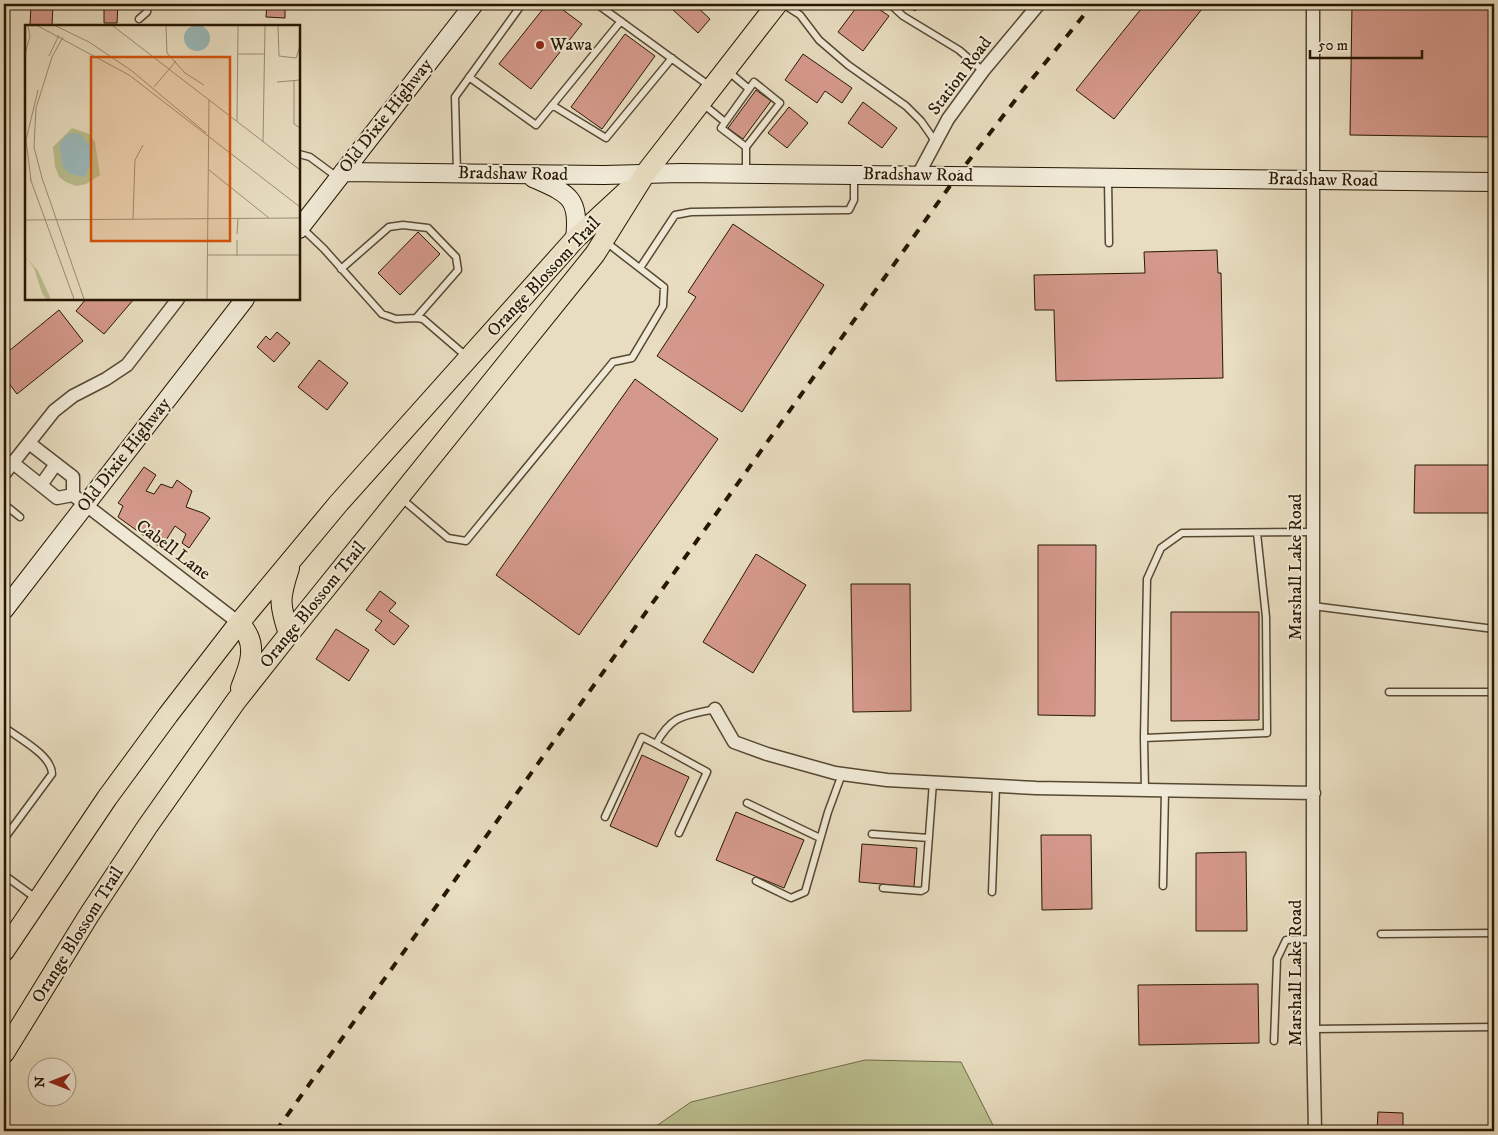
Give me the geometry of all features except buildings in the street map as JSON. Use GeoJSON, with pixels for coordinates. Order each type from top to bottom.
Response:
{"type":"FeatureCollection","features":[{"type":"Feature","properties":{"kind":"main road","name":"Orange Blossom Trail"},"geometry":{"type":"LineString","coordinates":[[4,1053],[89,915],[147,827],[236,702],[595,254],[645,174],[777,4]]}},
{"type":"Feature","properties":{"kind":"main road","name":"Orange Blossom Trail"},"geometry":{"type":"LineString","coordinates":[[4,951],[107,798],[239,623],[338,504],[574,239],[645,174]]}},
{"type":"Feature","properties":{"kind":"main road"},"geometry":{"type":"LineString","coordinates":[[289,634],[282,612],[281,593],[292,559]]}},
{"type":"Feature","properties":{"kind":"main road"},"geometry":{"type":"LineString","coordinates":[[236,702],[249,667],[251,649],[248,635],[239,623]]}},
{"type":"Feature","properties":{"kind":"street","name":"Old Dixie Highway"},"geometry":{"type":"LineString","coordinates":[[300,228],[474,4]]}},
{"type":"Feature","properties":{"kind":"street","name":"Station Road"},"geometry":{"type":"LineString","coordinates":[[918,175],[948,119],[984,71],[1039,4]]}},
{"type":"Feature","properties":{"kind":"street","name":"Marshall Lake Road"},"geometry":{"type":"LineString","coordinates":[[1313,4],[1313,1029],[1315,1131]]}},
{"type":"Feature","properties":{"kind":"street","name":"Bradshaw Road"},"geometry":{"type":"LineString","coordinates":[[340,175],[918,175],[1494,182]]}},
{"type":"Feature","properties":{"kind":"street"},"geometry":{"type":"LineString","coordinates":[[526,175],[559,189],[574,204],[577,221],[574,239]]}},
{"type":"Feature","properties":{"kind":"street"},"geometry":{"type":"LineString","coordinates":[[4,474],[54,411],[73,396],[106,379],[127,365],[177,300]]}},
{"type":"Feature","properties":{"kind":"street","name":"Old Dixie Highway"},"geometry":{"type":"LineString","coordinates":[[4,610],[79,500],[244,300]]}},
{"type":"Feature","properties":{"kind":"street"},"geometry":{"type":"LineString","coordinates":[[13,463],[57,498],[79,500],[73,477],[29,443]]}},
{"type":"Feature","properties":{"kind":"street"},"geometry":{"type":"LineString","coordinates":[[41,485],[56,464]]}},
{"type":"Feature","properties":{"kind":"street","name":"Cabell Lane"},"geometry":{"type":"LineString","coordinates":[[79,500],[239,623]]}},
{"type":"Feature","properties":{"kind":"street"},"geometry":{"type":"LineString","coordinates":[[715,709],[734,742],[767,754],[842,774],[887,780],[1036,788],[1314,793]]}},
{"type":"Feature","properties":{"kind":"lane"},"geometry":{"type":"LineString","coordinates":[[139,19],[147,12],[148,4]]}},
{"type":"Feature","properties":{"kind":"lane"},"geometry":{"type":"LineString","coordinates":[[457,174],[455,97],[522,4]]}},
{"type":"Feature","properties":{"kind":"lane"},"geometry":{"type":"LineString","coordinates":[[597,4],[672,58],[706,94],[725,122]]}},
{"type":"Feature","properties":{"kind":"lane"},"geometry":{"type":"LineString","coordinates":[[783,4],[800,15],[820,40],[848,65],[906,106],[921,121],[935,141]]}},
{"type":"Feature","properties":{"kind":"lane"},"geometry":{"type":"LineString","coordinates":[[890,4],[903,16],[959,50],[984,71]]}},
{"type":"Feature","properties":{"kind":"lane"},"geometry":{"type":"LineString","coordinates":[[469,77],[536,125],[621,21]]}},
{"type":"Feature","properties":{"kind":"lane"},"geometry":{"type":"LineString","coordinates":[[552,104],[606,138],[672,58]]}},
{"type":"Feature","properties":{"kind":"lane"},"geometry":{"type":"LineString","coordinates":[[725,70],[749,89]]}},
{"type":"Feature","properties":{"kind":"lane"},"geometry":{"type":"LineString","coordinates":[[746,146],[721,128],[746,99],[749,89],[754,82],[780,103],[769,117],[755,129],[746,146],[746,174]]}},
{"type":"Feature","properties":{"kind":"lane"},"geometry":{"type":"LineString","coordinates":[[763,112],[769,117]]}},
{"type":"Feature","properties":{"kind":"lane"},"geometry":{"type":"LineString","coordinates":[[300,154],[310,157],[340,175]]}},
{"type":"Feature","properties":{"kind":"lane"},"geometry":{"type":"LineString","coordinates":[[640,268],[675,215],[691,212],[848,210],[854,200],[854,175]]}},
{"type":"Feature","properties":{"kind":"lane"},"geometry":{"type":"LineString","coordinates":[[1108,178],[1109,243]]}},
{"type":"Feature","properties":{"kind":"lane"},"geometry":{"type":"LineString","coordinates":[[341,269],[390,227],[403,225],[428,228],[456,257],[458,270],[416,318]]}},
{"type":"Feature","properties":{"kind":"lane"},"geometry":{"type":"LineString","coordinates":[[300,228],[324,249],[382,314],[396,318],[416,318],[428,323],[469,358]]}},
{"type":"Feature","properties":{"kind":"lane"},"geometry":{"type":"LineString","coordinates":[[399,497],[448,538],[466,541],[612,362],[632,358],[663,306],[664,287],[604,241]]}},
{"type":"Feature","properties":{"kind":"lane"},"geometry":{"type":"LineString","coordinates":[[4,504],[20,516]]}},
{"type":"Feature","properties":{"kind":"lane"},"geometry":{"type":"LineString","coordinates":[[1144,738],[1267,732],[1266,617],[1257,532]]}},
{"type":"Feature","properties":{"kind":"lane"},"geometry":{"type":"LineString","coordinates":[[1145,790],[1147,579],[1161,548],[1182,533],[1314,532]]}},
{"type":"Feature","properties":{"kind":"lane"},"geometry":{"type":"LineString","coordinates":[[1313,606],[1494,629]]}},
{"type":"Feature","properties":{"kind":"lane"},"geometry":{"type":"LineString","coordinates":[[1389,692],[1494,692]]}},
{"type":"Feature","properties":{"kind":"lane"},"geometry":{"type":"LineString","coordinates":[[656,744],[663,731],[678,717],[715,709]]}},
{"type":"Feature","properties":{"kind":"lane"},"geometry":{"type":"LineString","coordinates":[[4,727],[46,758],[52,767],[52,774],[4,839]]}},
{"type":"Feature","properties":{"kind":"lane"},"geometry":{"type":"LineString","coordinates":[[605,817],[642,737],[707,772],[679,833]]}},
{"type":"Feature","properties":{"kind":"lane"},"geometry":{"type":"LineString","coordinates":[[756,881],[791,898],[805,892],[820,838],[842,774]]}},
{"type":"Feature","properties":{"kind":"lane"},"geometry":{"type":"LineString","coordinates":[[883,888],[921,891],[925,888],[933,782]]}},
{"type":"Feature","properties":{"kind":"lane"},"geometry":{"type":"LineString","coordinates":[[992,892],[996,786]]}},
{"type":"Feature","properties":{"kind":"lane"},"geometry":{"type":"LineString","coordinates":[[1163,886],[1165,790]]}},
{"type":"Feature","properties":{"kind":"lane"},"geometry":{"type":"LineString","coordinates":[[747,803],[820,838]]}},
{"type":"Feature","properties":{"kind":"lane"},"geometry":{"type":"LineString","coordinates":[[872,834],[929,838]]}},
{"type":"Feature","properties":{"kind":"lane"},"geometry":{"type":"LineString","coordinates":[[4,875],[38,900]]}},
{"type":"Feature","properties":{"kind":"lane"},"geometry":{"type":"LineString","coordinates":[[1380,934],[1494,932]]}},
{"type":"Feature","properties":{"kind":"lane"},"geometry":{"type":"LineString","coordinates":[[1274,1041],[1276,959],[1286,940],[1313,939]]}},
{"type":"Feature","properties":{"kind":"lane"},"geometry":{"type":"LineString","coordinates":[[1313,1029],[1494,1027]]}},
{"type":"Feature","properties":{"kind":"green space"},"geometry":{"type":"Polygon","coordinates":[[[865,1060],[961,1062],[996,1131],[828,1131],[800,1127],[774,1131],[649,1131],[691,1102],[865,1060]]]}},
{"type":"Feature","properties":{"kind":"water"},"geometry":{"type":"Polygon","coordinates":[[[800,1127],[828,1131],[774,1131],[800,1127]]]}},
{"type":"Feature","properties":{"kind":"railway"},"geometry":{"type":"LineString","coordinates":[[276,1131],[957,176],[1023,90],[1093,4]]}},
{"type":"Feature","properties":{"kind":"place","name":"Wawa"},"geometry":{"type":"Point","coordinates":[540,45]}}]}
